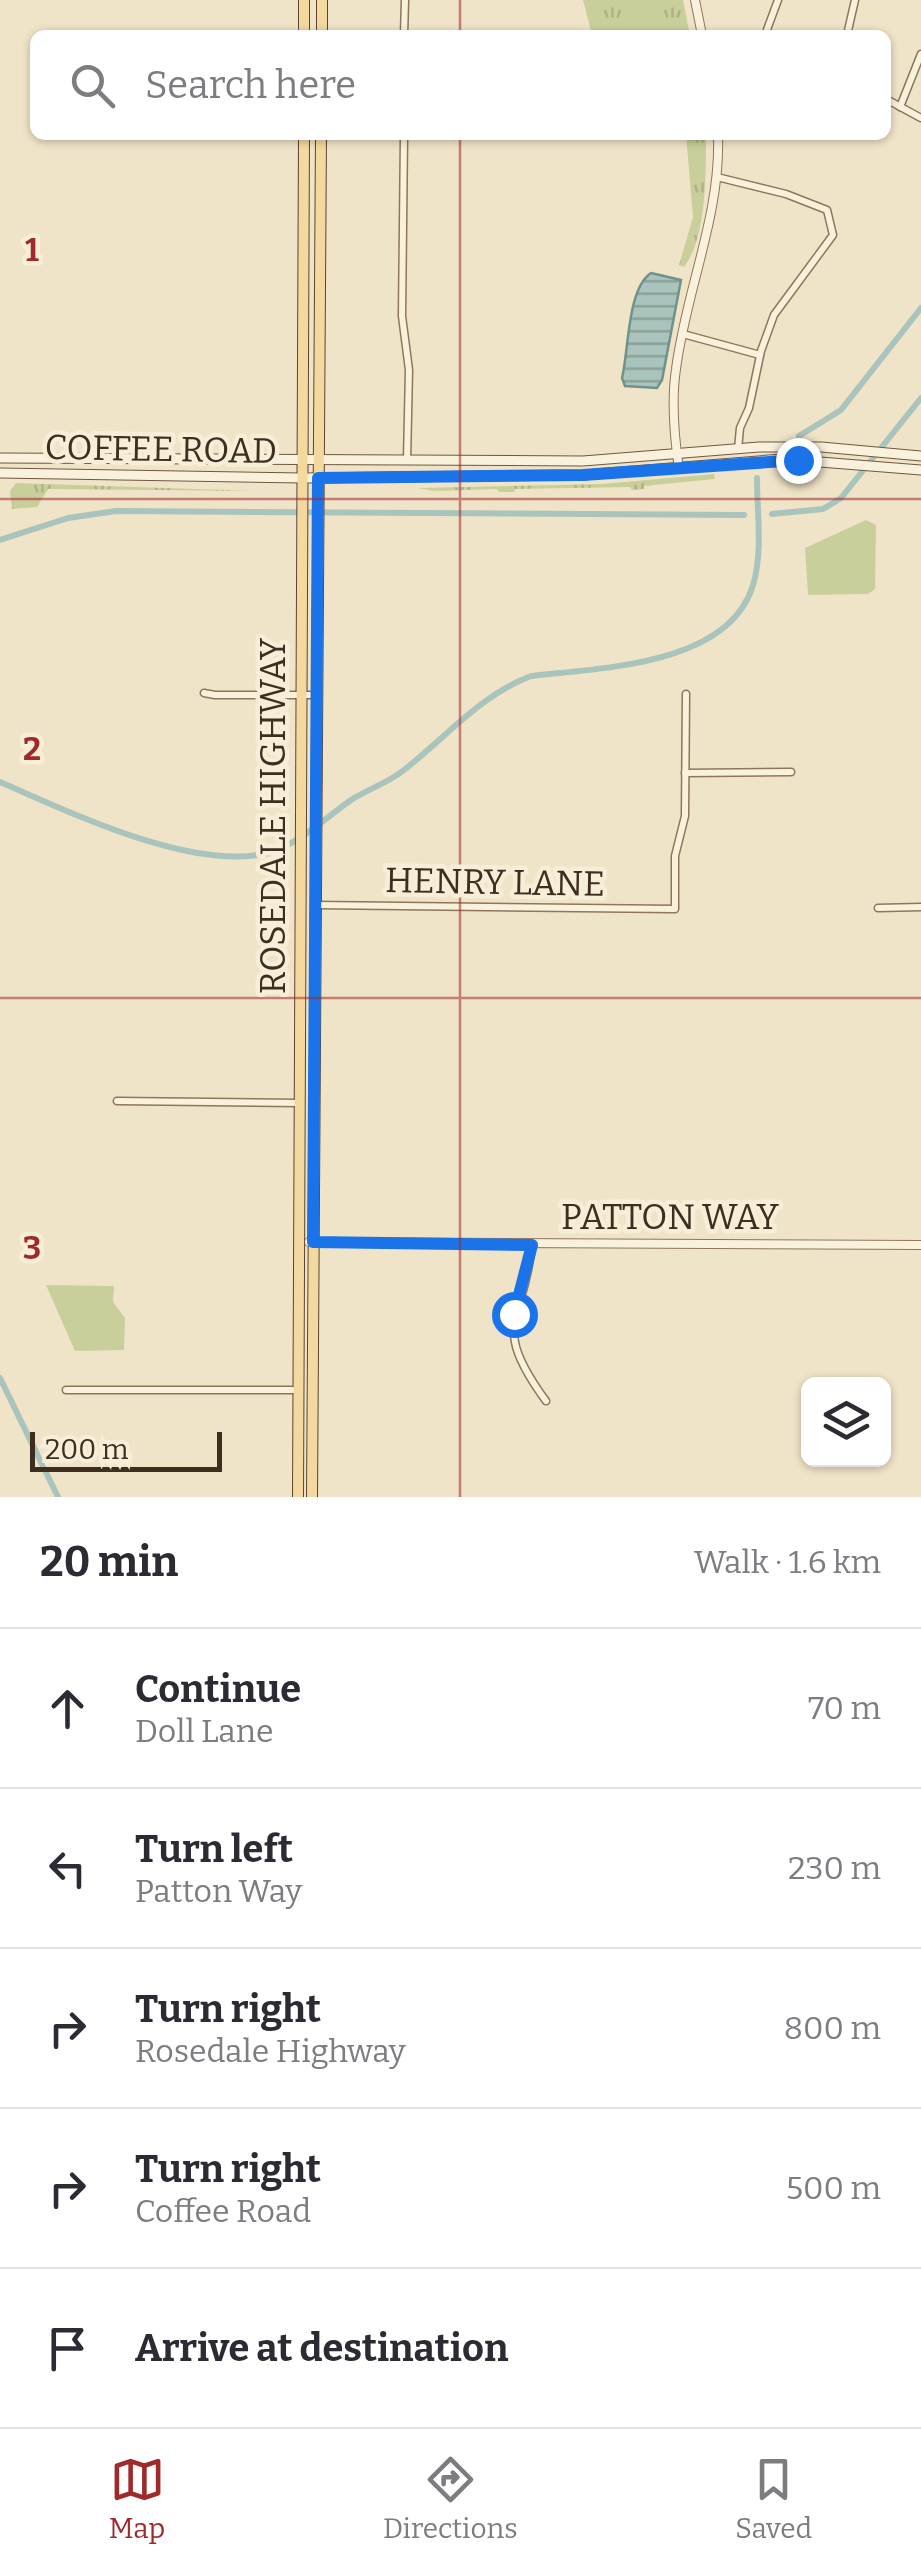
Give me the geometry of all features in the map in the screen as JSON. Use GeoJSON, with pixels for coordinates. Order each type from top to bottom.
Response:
{"type":"FeatureCollection","features":[{"type":"Feature","properties":{"kind":"main road"},"geometry":{"type":"LineString","coordinates":[[304,0],[304,30]]}},
{"type":"Feature","properties":{"kind":"main road"},"geometry":{"type":"LineString","coordinates":[[322,0],[322,30]]}},
{"type":"Feature","properties":{"kind":"main road","name":"ROSEDALE HIGHWAY"},"geometry":{"type":"LineString","coordinates":[[304,140],[301,822],[315,905],[312,1497]]}},
{"type":"Feature","properties":{"kind":"main road","name":"ROSEDALE HIGHWAY"},"geometry":{"type":"LineString","coordinates":[[298,1497],[300,904],[316,817],[321,140]]}},
{"type":"Feature","properties":{"kind":"main road","name":"COFFEE ROAD"},"geometry":{"type":"LineString","coordinates":[[0,458],[583,461],[738,448],[821,447],[921,456]]}},
{"type":"Feature","properties":{"kind":"main road","name":"COFFEE ROAD"},"geometry":{"type":"LineString","coordinates":[[0,472],[302,478],[583,475],[782,460],[921,470]]}},
{"type":"Feature","properties":{"kind":"main road"},"geometry":{"type":"LineString","coordinates":[[300,904],[309,922],[309,974],[315,987]]}},
{"type":"Feature","properties":{"kind":"main road"},"geometry":{"type":"LineString","coordinates":[[299,1319],[306,1329],[306,1379],[312,1398]]}},
{"type":"Feature","properties":{"kind":"main road"},"geometry":{"type":"LineString","coordinates":[[298,1390],[306,1401],[306,1460],[312,1476]]}},
{"type":"Feature","properties":{"kind":"street"},"geometry":{"type":"LineString","coordinates":[[404,0],[404,30]]}},
{"type":"Feature","properties":{"kind":"street"},"geometry":{"type":"LineString","coordinates":[[695,0],[701,30]]}},
{"type":"Feature","properties":{"kind":"street"},"geometry":{"type":"LineString","coordinates":[[768,30],[778,0]]}},
{"type":"Feature","properties":{"kind":"street"},"geometry":{"type":"LineString","coordinates":[[848,30],[855,0]]}},
{"type":"Feature","properties":{"kind":"street"},"geometry":{"type":"LineString","coordinates":[[900,107],[921,54]]}},
{"type":"Feature","properties":{"kind":"street"},"geometry":{"type":"LineString","coordinates":[[891,102],[921,118]]}},
{"type":"Feature","properties":{"kind":"street"},"geometry":{"type":"LineString","coordinates":[[404,140],[402,316],[409,370],[407,460]]}},
{"type":"Feature","properties":{"kind":"street"},"geometry":{"type":"LineString","coordinates":[[678,469],[674,395],[682,334],[717,177],[718,140]]}},
{"type":"Feature","properties":{"kind":"street"},"geometry":{"type":"LineString","coordinates":[[717,177],[816,204],[827,210],[831,221],[832,235],[774,316],[740,428],[738,448]]}},
{"type":"Feature","properties":{"kind":"street"},"geometry":{"type":"LineString","coordinates":[[682,334],[760,355]]}},
{"type":"Feature","properties":{"kind":"street"},"geometry":{"type":"LineString","coordinates":[[204,692],[316,696]]}},
{"type":"Feature","properties":{"kind":"street"},"geometry":{"type":"LineString","coordinates":[[686,694],[684,773],[792,772]]}},
{"type":"Feature","properties":{"kind":"street","name":"HENRY LANE"},"geometry":{"type":"LineString","coordinates":[[315,905],[675,909],[675,856],[684,822],[684,773]]}},
{"type":"Feature","properties":{"kind":"street"},"geometry":{"type":"LineString","coordinates":[[878,908],[921,906]]}},
{"type":"Feature","properties":{"kind":"street"},"geometry":{"type":"LineString","coordinates":[[117,1101],[300,1103]]}},
{"type":"Feature","properties":{"kind":"street","name":"PATTON WAY"},"geometry":{"type":"LineString","coordinates":[[299,1242],[921,1245]]}},
{"type":"Feature","properties":{"kind":"street"},"geometry":{"type":"LineString","coordinates":[[532,1245],[513,1332],[515,1351],[546,1400]]}},
{"type":"Feature","properties":{"kind":"street"},"geometry":{"type":"LineString","coordinates":[[66,1390],[298,1390]]}},
{"type":"Feature","properties":{"kind":"green space"},"geometry":{"type":"Polygon","coordinates":[[[583,0],[683,0],[689,30],[591,30],[583,0]]]}},
{"type":"Feature","properties":{"kind":"green space"},"geometry":{"type":"Polygon","coordinates":[[[686,140],[706,140],[701,222],[684,267],[679,265],[693,217],[686,140]]]}},
{"type":"Feature","properties":{"kind":"green space"},"geometry":{"type":"Polygon","coordinates":[[[714,474],[715,479],[632,490],[630,487],[499,492],[417,488],[602,484],[714,474]]]}},
{"type":"Feature","properties":{"kind":"green space"},"geometry":{"type":"Polygon","coordinates":[[[16,483],[257,491],[48,489],[37,507],[12,509],[10,491],[16,483]]]}},
{"type":"Feature","properties":{"kind":"green space"},"geometry":{"type":"Polygon","coordinates":[[[866,520],[876,525],[875,589],[868,594],[808,595],[805,548],[866,520]]]}},
{"type":"Feature","properties":{"kind":"green space"},"geometry":{"type":"Polygon","coordinates":[[[46,1285],[114,1286],[113,1302],[125,1318],[124,1350],[75,1351],[46,1285]]]}},
{"type":"Feature","properties":{"kind":"water"},"geometry":{"type":"Polygon","coordinates":[[[651,273],[681,280],[662,380],[657,388],[625,386],[622,378],[633,306],[643,281],[651,273]]]}},
{"type":"Feature","properties":{"kind":"waterway"},"geometry":{"type":"LineString","coordinates":[[799,436],[841,410],[921,308]]}},
{"type":"Feature","properties":{"kind":"waterway"},"geometry":{"type":"LineString","coordinates":[[772,514],[823,509],[841,498],[921,398]]}},
{"type":"Feature","properties":{"kind":"waterway"},"geometry":{"type":"LineString","coordinates":[[0,782],[96,823],[168,847],[238,857],[279,849],[351,800],[398,775],[480,705],[513,684],[531,676],[658,658],[718,632],[739,612],[753,585],[759,546],[757,478]]}},
{"type":"Feature","properties":{"kind":"waterway"},"geometry":{"type":"LineString","coordinates":[[0,540],[68,518],[116,511],[744,515]]}},
{"type":"Feature","properties":{"kind":"waterway"},"geometry":{"type":"LineString","coordinates":[[0,1378],[58,1497]]}},
{"type":"Feature","properties":{"kind":"route"},"geometry":{"type":"LineString","coordinates":[[514,1314],[532,1245],[313,1242],[318,478],[583,475],[798,460]]}}]}
